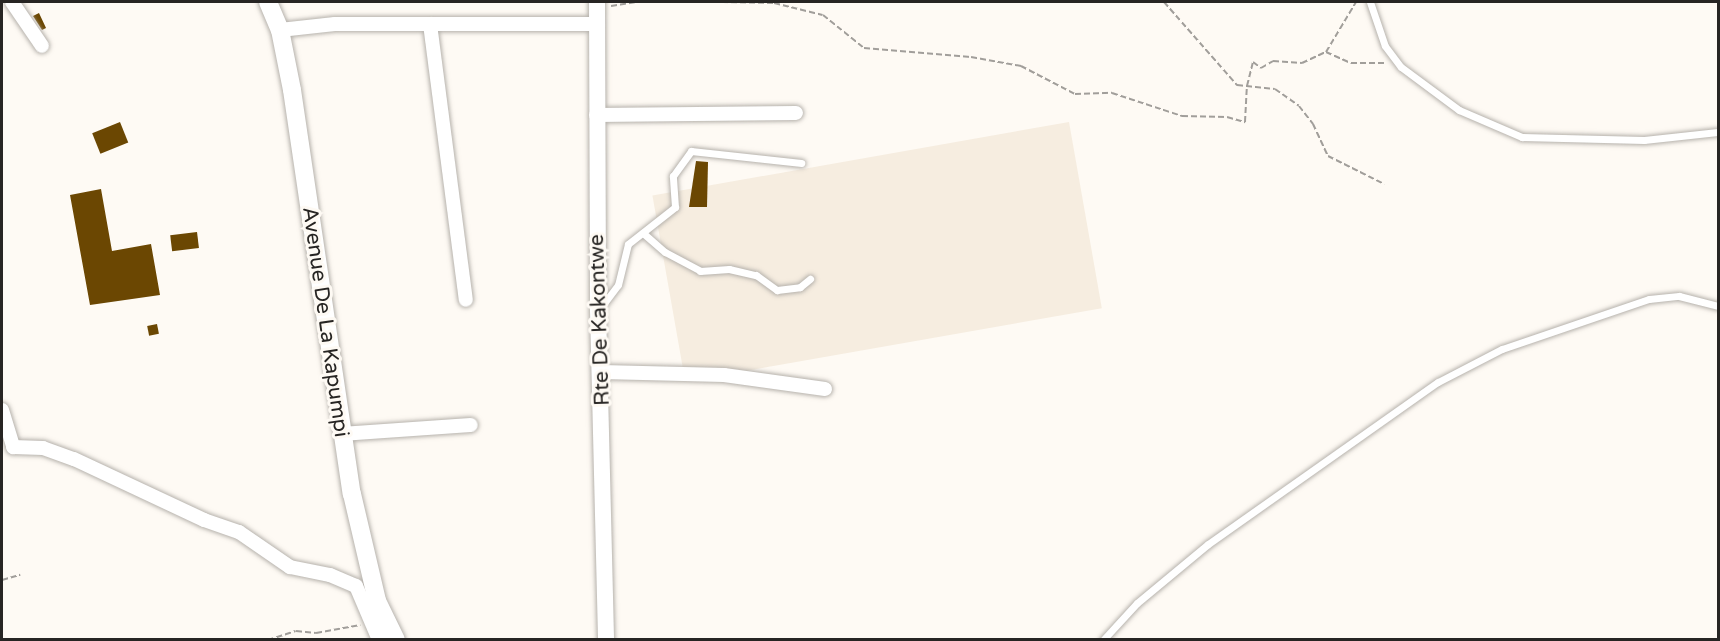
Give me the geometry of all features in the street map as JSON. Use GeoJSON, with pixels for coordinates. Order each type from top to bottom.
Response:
{"type":"FeatureCollection","features":[{"type":"Feature","properties":{"kind":"main road","name":"Avenue De La Kapumpi"},"geometry":{"type":"LineString","coordinates":[[268,2],[280,30],[292,90],[341,434],[377,601],[396,639]]}},
{"type":"Feature","properties":{"kind":"street"},"geometry":{"type":"LineString","coordinates":[[12,2],[42,46]]}},
{"type":"Feature","properties":{"kind":"street","name":"Rte De Kakontwe"},"geometry":{"type":"LineString","coordinates":[[597,3],[595,24],[598,310],[602,372],[606,639]]}},
{"type":"Feature","properties":{"kind":"street"},"geometry":{"type":"LineString","coordinates":[[280,30],[336,24],[595,24]]}},
{"type":"Feature","properties":{"kind":"street"},"geometry":{"type":"LineString","coordinates":[[430,24],[466,300]]}},
{"type":"Feature","properties":{"kind":"street"},"geometry":{"type":"LineString","coordinates":[[596,115],[796,113]]}},
{"type":"Feature","properties":{"kind":"street"},"geometry":{"type":"LineString","coordinates":[[602,372],[724,375],[825,389]]}},
{"type":"Feature","properties":{"kind":"street"},"geometry":{"type":"LineString","coordinates":[[2,410],[14,447],[43,448],[74,459],[204,520],[239,532],[290,567],[340,579],[360,591],[379,639]]}},
{"type":"Feature","properties":{"kind":"street"},"geometry":{"type":"LineString","coordinates":[[341,434],[471,424]]}},
{"type":"Feature","properties":{"kind":"lane"},"geometry":{"type":"LineString","coordinates":[[1370,2],[1385,46],[1397,63],[1460,110],[1522,137],[1644,140],[1719,132]]}},
{"type":"Feature","properties":{"kind":"lane"},"geometry":{"type":"LineString","coordinates":[[598,310],[618,285],[628,244],[675,207],[673,176],[691,151],[801,163]]}},
{"type":"Feature","properties":{"kind":"lane"},"geometry":{"type":"LineString","coordinates":[[643,233],[665,252],[700,271],[729,269],[756,275],[777,290],[800,287],[810,279]]}},
{"type":"Feature","properties":{"kind":"lane"},"geometry":{"type":"LineString","coordinates":[[1103,639],[1137,603],[1208,544],[1420,393],[1456,373],[1502,350],[1649,299],[1679,296],[1719,306]]}},
{"type":"Feature","properties":{"kind":"path"},"geometry":{"type":"LineString","coordinates":[[597,3],[621,7],[634,2]]}},
{"type":"Feature","properties":{"kind":"path"},"geometry":{"type":"LineString","coordinates":[[723,2],[774,3],[823,15],[864,48],[971,57],[1021,66],[1076,94],[1112,93],[1182,116],[1227,117],[1245,122],[1246,86],[1253,62],[1261,68],[1273,61],[1302,63],[1326,52],[1356,2]]}},
{"type":"Feature","properties":{"kind":"path"},"geometry":{"type":"LineString","coordinates":[[1164,2],[1237,85],[1275,89],[1314,124],[1328,156],[1384,184]]}},
{"type":"Feature","properties":{"kind":"path"},"geometry":{"type":"LineString","coordinates":[[1326,52],[1352,63],[1397,63]]}},
{"type":"Feature","properties":{"kind":"path"},"geometry":{"type":"LineString","coordinates":[[2,580],[20,576]]}},
{"type":"Feature","properties":{"kind":"path"},"geometry":{"type":"LineString","coordinates":[[2,595],[2,604]]}},
{"type":"Feature","properties":{"kind":"path"},"geometry":{"type":"LineString","coordinates":[[268,639],[296,631],[316,633],[371,623]]}},
{"type":"Feature","properties":{"kind":"shaded area"},"geometry":{"type":"Polygon","coordinates":[[[1069,122],[1102,308],[685,382],[652,195],[1069,122]]]}},
{"type":"Feature","properties":{"kind":"building"},"geometry":{"type":"Polygon","coordinates":[[[39,13],[46,28],[42,30],[33,16],[39,13]]]}},
{"type":"Feature","properties":{"kind":"building"},"geometry":{"type":"Polygon","coordinates":[[[120,122],[128,142],[100,154],[92,133],[120,122]]]}},
{"type":"Feature","properties":{"kind":"building"},"geometry":{"type":"Polygon","coordinates":[[[696,161],[708,162],[707,207],[689,207],[696,161]]]}},
{"type":"Feature","properties":{"kind":"building"},"geometry":{"type":"Polygon","coordinates":[[[101,189],[112,251],[151,244],[160,295],[90,305],[70,195],[101,189]]]}},
{"type":"Feature","properties":{"kind":"building"},"geometry":{"type":"Polygon","coordinates":[[[197,232],[199,248],[172,251],[170,235],[197,232]]]}},
{"type":"Feature","properties":{"kind":"building"},"geometry":{"type":"Polygon","coordinates":[[[157,324],[159,334],[149,336],[147,326],[157,324]]]}}]}
